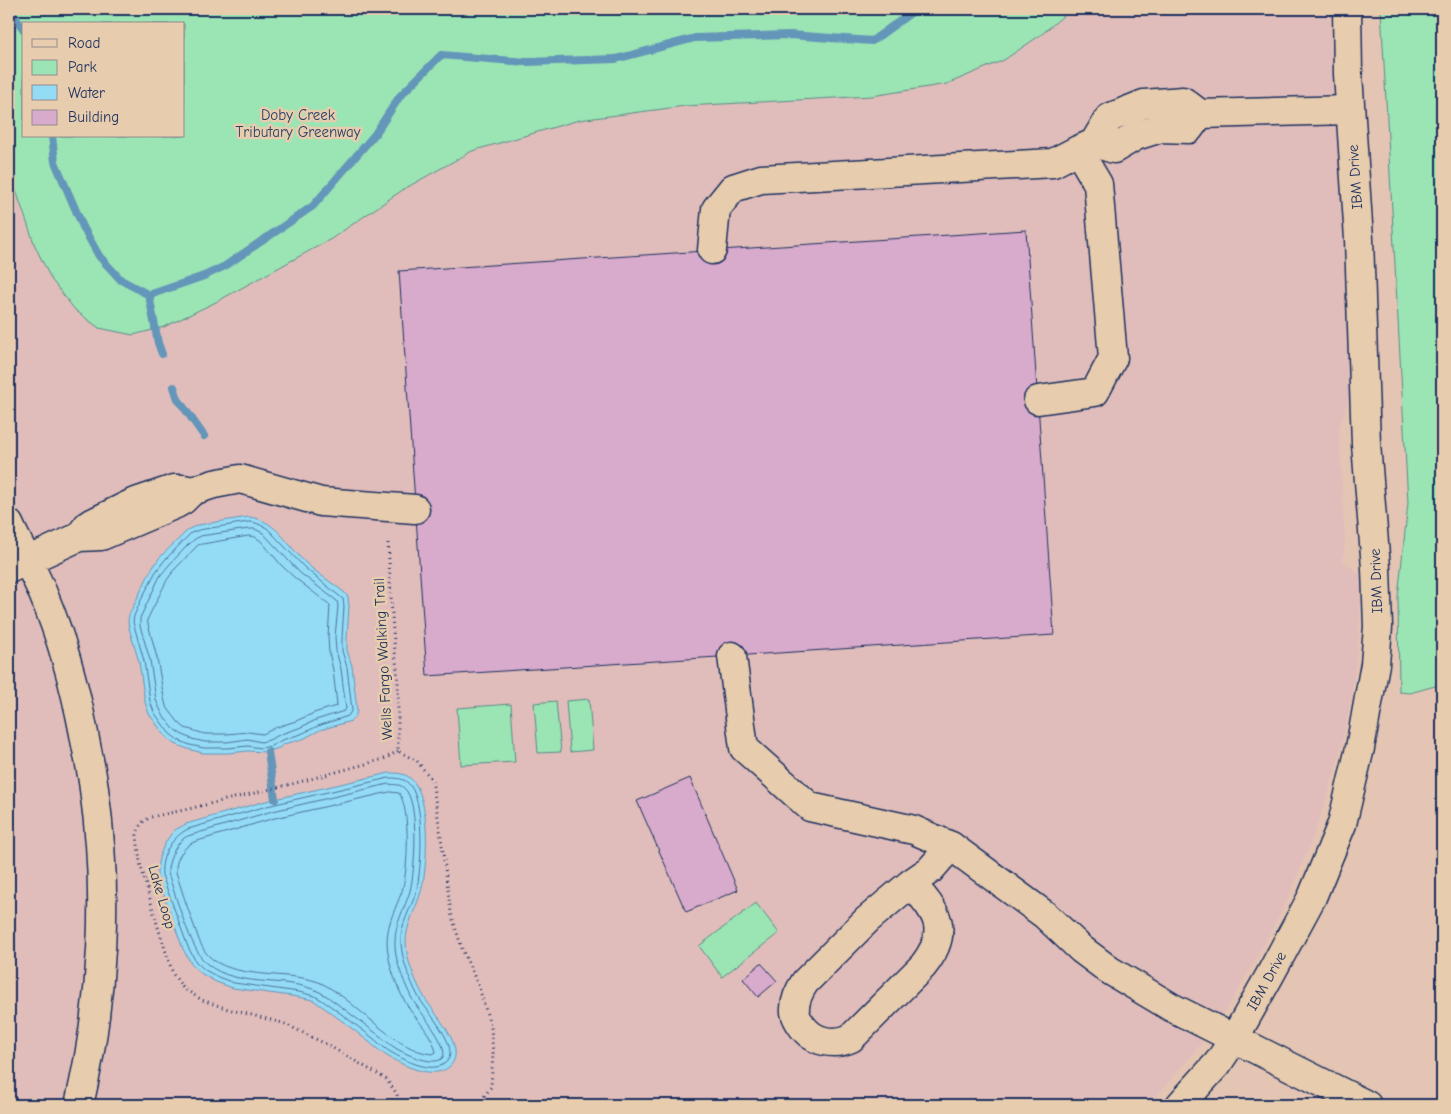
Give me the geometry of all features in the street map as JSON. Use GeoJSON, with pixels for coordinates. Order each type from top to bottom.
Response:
{"type":"FeatureCollection","features":[{"type":"Feature","properties":{"kind":"street","name":"IBM Drive"},"geometry":{"type":"LineString","coordinates":[[1180,1105],[1218,1062],[1234,1039],[1312,897],[1342,824],[1360,748],[1375,664],[1378,627],[1376,568],[1366,444],[1359,239],[1348,74],[1347,9]]}},
{"type":"Feature","properties":{"kind":"street"},"geometry":{"type":"LineString","coordinates":[[712,250],[716,209],[733,188],[761,179],[1053,162],[1086,146],[1114,148],[1136,136],[1161,128],[1189,129],[1200,114],[1350,110]]}},
{"type":"Feature","properties":{"kind":"street"},"geometry":{"type":"LineString","coordinates":[[1038,400],[1095,392],[1114,358],[1098,184],[1086,146]]}},
{"type":"Feature","properties":{"kind":"street"},"geometry":{"type":"LineString","coordinates":[[18,565],[79,536],[101,536],[176,504],[192,491],[240,479],[321,502],[415,509]]}},
{"type":"Feature","properties":{"kind":"street"},"geometry":{"type":"LineString","coordinates":[[9,524],[18,565],[44,596],[71,677],[96,805],[102,886],[101,943],[92,1037],[79,1105]]}},
{"type":"Feature","properties":{"kind":"street"},"geometry":{"type":"LineString","coordinates":[[732,656],[744,748],[810,807],[914,830],[951,846],[1045,915],[1081,949],[1109,970],[1171,1007],[1367,1105]]}},
{"type":"Feature","properties":{"kind":"street"},"geometry":{"type":"LineString","coordinates":[[911,883],[934,910],[939,934],[932,955],[851,1038],[833,1043],[813,1037],[798,1020],[795,1011],[799,990],[812,974],[867,920],[911,883],[930,870],[951,846]]}},
{"type":"Feature","properties":{"kind":"path","name":"Wells Fargo Walking Trail"},"geometry":{"type":"LineString","coordinates":[[388,543],[398,680],[398,751],[417,760],[432,780],[451,913],[462,949],[479,987],[491,1028],[493,1052],[491,1087],[478,1105]]}},
{"type":"Feature","properties":{"kind":"path","name":"Lake Loop"},"geometry":{"type":"LineString","coordinates":[[398,751],[384,759],[292,784],[152,817],[146,819],[139,827],[137,835],[140,863],[157,924],[173,974],[183,988],[202,1000],[228,1009],[283,1023],[326,1044],[386,1080],[397,1094],[399,1105]]}},
{"type":"Feature","properties":{"kind":"shaded area"},"geometry":{"type":"Polygon","coordinates":[[[1071,9],[1329,9],[1337,103],[1344,250],[1353,364],[1352,389],[1339,428],[1345,542],[1343,561],[1362,576],[1359,636],[1352,694],[1342,745],[1329,792],[1309,848],[1286,903],[1228,1007],[1197,1049],[1153,1100],[1147,1105],[9,1105],[9,170],[35,246],[51,279],[75,310],[216,302],[331,239],[404,189],[472,151],[579,120],[685,106],[872,96],[1042,34],[1071,9]]]}},
{"type":"Feature","properties":{"kind":"green space","name":"Doby Creek Tributary Greenway"},"geometry":{"type":"Polygon","coordinates":[[[9,9],[1071,9],[1042,34],[1004,60],[947,84],[872,96],[685,106],[579,120],[472,151],[404,189],[331,239],[216,302],[164,327],[133,335],[99,328],[75,310],[51,279],[35,246],[9,170],[9,9]]]}},
{"type":"Feature","properties":{"kind":"green space"},"geometry":{"type":"Polygon","coordinates":[[[1381,9],[1442,9],[1442,684],[1410,693],[1399,692],[1398,597],[1408,503],[1381,9]]]}},
{"type":"Feature","properties":{"kind":"green space"},"geometry":{"type":"Polygon","coordinates":[[[589,699],[593,750],[570,752],[566,701],[589,699]]]}},
{"type":"Feature","properties":{"kind":"green space"},"geometry":{"type":"Polygon","coordinates":[[[556,701],[561,752],[538,753],[534,703],[556,701]]]}},
{"type":"Feature","properties":{"kind":"green space"},"geometry":{"type":"Polygon","coordinates":[[[511,704],[515,762],[461,765],[457,708],[511,704]]]}},
{"type":"Feature","properties":{"kind":"green space"},"geometry":{"type":"Polygon","coordinates":[[[756,903],[779,933],[722,977],[699,946],[756,903]]]}},
{"type":"Feature","properties":{"kind":"water"},"geometry":{"type":"Polygon","coordinates":[[[248,517],[258,519],[274,528],[307,564],[348,597],[347,650],[352,666],[357,710],[356,715],[351,721],[320,730],[303,739],[284,744],[279,748],[266,752],[203,753],[175,744],[166,737],[149,714],[145,702],[139,662],[129,628],[129,615],[151,570],[160,557],[189,529],[198,525],[248,517]]]}},
{"type":"Feature","properties":{"kind":"water"},"geometry":{"type":"Polygon","coordinates":[[[389,773],[403,774],[410,778],[417,787],[425,816],[426,852],[423,884],[409,924],[406,936],[406,949],[409,963],[423,995],[452,1041],[455,1051],[454,1059],[449,1067],[443,1071],[428,1072],[398,1062],[379,1050],[313,1000],[233,988],[216,982],[202,974],[192,965],[183,949],[157,876],[159,857],[164,845],[175,830],[186,824],[266,801],[389,773]]]}},
{"type":"Feature","properties":{"kind":"building"},"geometry":{"type":"Polygon","coordinates":[[[1026,230],[1054,635],[427,676],[399,271],[1026,230]]]}},
{"type":"Feature","properties":{"kind":"building"},"geometry":{"type":"Polygon","coordinates":[[[690,778],[738,890],[686,912],[637,801],[690,778]]]}},
{"type":"Feature","properties":{"kind":"building"},"geometry":{"type":"Polygon","coordinates":[[[761,963],[777,981],[758,997],[743,979],[761,963]]]}},
{"type":"Feature","properties":{"kind":"waterway"},"geometry":{"type":"LineString","coordinates":[[9,9],[22,27]]}},
{"type":"Feature","properties":{"kind":"waterway"},"geometry":{"type":"LineString","coordinates":[[52,138],[55,162],[83,227],[99,256],[121,280],[149,295],[204,276],[225,266],[313,206],[375,134],[400,96],[441,55],[526,62],[616,59],[695,38],[790,35],[872,41],[916,9]]}},
{"type":"Feature","properties":{"kind":"waterway"},"geometry":{"type":"LineString","coordinates":[[149,295],[158,343],[162,354]]}},
{"type":"Feature","properties":{"kind":"waterway"},"geometry":{"type":"LineString","coordinates":[[174,387],[178,399],[204,436]]}},
{"type":"Feature","properties":{"kind":"waterway"},"geometry":{"type":"LineString","coordinates":[[268,752],[275,799]]}}]}
